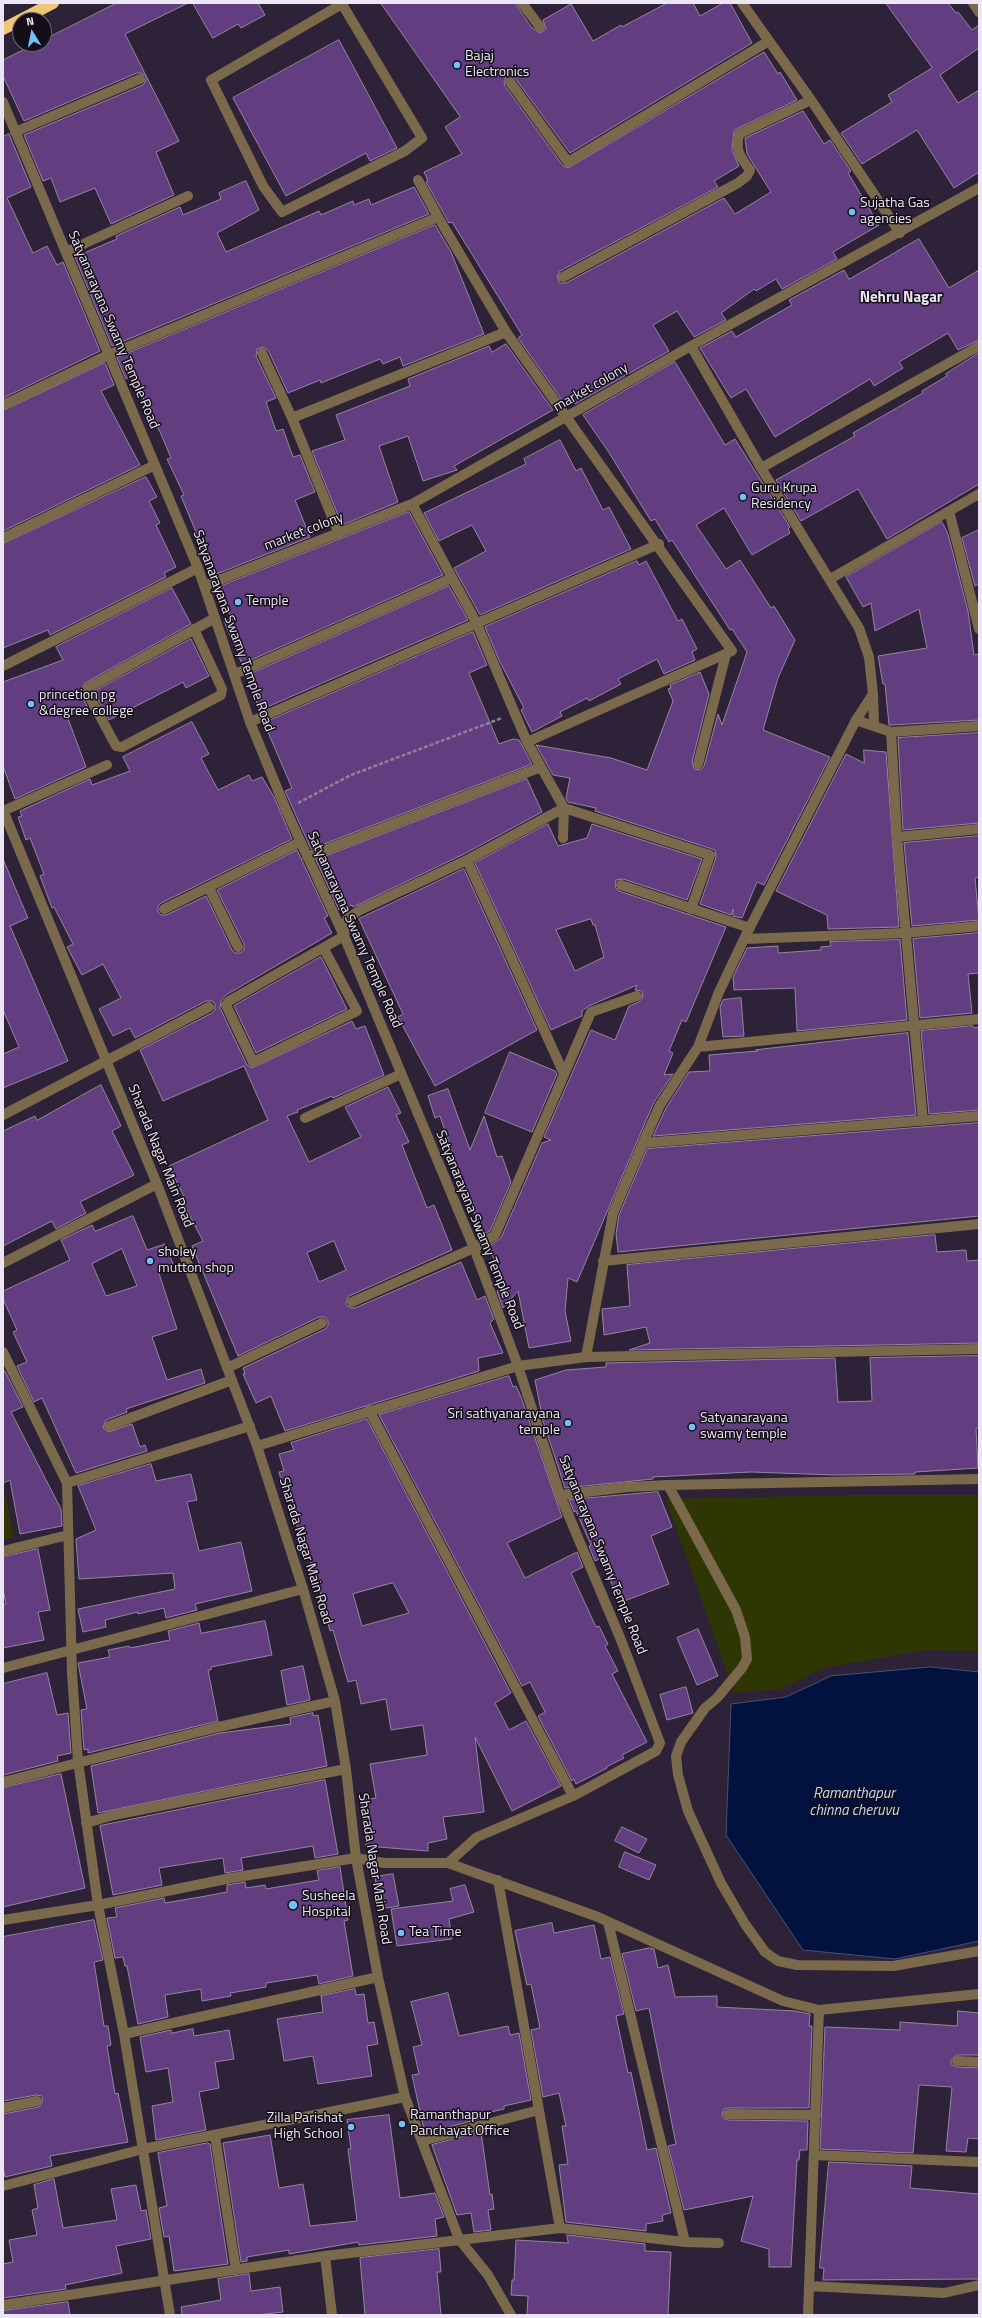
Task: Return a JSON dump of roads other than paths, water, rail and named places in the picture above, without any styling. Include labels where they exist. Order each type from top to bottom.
[{"type":"highway","points":[[3,30],[53,3]]},
{"type":"street","points":[[342,3],[422,138],[405,151],[282,212],[262,186],[211,80],[342,3]]},
{"type":"street","points":[[522,3],[540,27]]},
{"type":"street","points":[[742,3],[812,100],[900,233]]},
{"type":"street","points":[[973,3],[979,12]]},
{"type":"street","points":[[510,82],[568,162],[769,41]]},
{"type":"street","points":[[15,132],[140,79]]},
{"type":"street","points":[[562,277],[738,183],[747,176],[750,170],[738,154],[737,143],[739,134],[812,100]]},
{"type":"street","name":"Satyanarayana Swamy Temple Road","points":[[3,102],[198,568],[250,722],[286,810],[344,936],[474,1248],[518,1366],[560,1495],[621,1640],[660,1743],[656,1751],[616,1774],[573,1796],[477,1837],[448,1863]]},
{"type":"street","points":[[418,180],[438,217],[506,332],[566,419],[659,544],[732,651],[527,742]]},
{"type":"street","name":"market colony","points":[[204,586],[412,504],[566,419],[691,346],[900,233],[979,188]]},
{"type":"street","points":[[66,252],[188,196]]},
{"type":"street","points":[[3,405],[108,355],[438,217]]},
{"type":"street","points":[[292,418],[506,332]]},
{"type":"street","points":[[691,346],[761,468],[859,628],[869,657],[873,694],[874,726]]},
{"type":"street","points":[[761,468],[979,346]]},
{"type":"street","points":[[262,352],[292,418],[339,534]]},
{"type":"street","points":[[3,538],[155,466]]},
{"type":"street","points":[[830,580],[979,494]]},
{"type":"street","points":[[412,504],[476,622],[527,742],[564,808],[563,838]]},
{"type":"street","points":[[949,511],[979,629]]},
{"type":"street","points":[[250,722],[476,622],[659,544]]},
{"type":"street","points":[[3,666],[198,568]]},
{"type":"street","points":[[235,674],[452,578]]},
{"type":"street","points":[[194,629],[222,689],[221,695],[122,747],[116,746],[88,694],[88,688],[194,629],[215,618]]},
{"type":"street","points":[[698,764],[726,654]]},
{"type":"street","points":[[586,1357],[613,1213],[642,1142],[660,1105],[698,1047],[719,992],[744,939],[856,720],[873,694]]},
{"type":"street","points":[[856,720],[891,732],[979,726]]},
{"type":"street","points":[[891,732],[897,838],[923,1121]]},
{"type":"street","points":[[3,810],[108,765]]},
{"type":"street","points":[[307,857],[541,767]]},
{"type":"street","points":[[324,949],[357,1011],[253,1062],[226,1005],[232,998],[324,949],[344,936],[346,922],[349,917],[467,860],[564,808],[710,855],[691,909]]},
{"type":"street","name":"Sharada Nagar Main Road","points":[[3,810],[157,1184],[257,1446],[303,1589],[335,1701],[346,1769],[356,1858],[378,1977],[405,2097],[459,2239],[488,2275],[511,2315]]},
{"type":"street","points":[[897,838],[979,829]]},
{"type":"street","points":[[164,909],[300,842]]},
{"type":"street","points":[[467,860],[564,1074]]},
{"type":"street","points":[[621,885],[750,928]]},
{"type":"street","points":[[209,888],[238,947]]},
{"type":"street","points":[[744,939],[905,933],[979,926]]},
{"type":"street","points":[[352,1302],[474,1248],[495,1235],[591,1012],[637,996]]},
{"type":"street","points":[[3,1115],[107,1062],[209,1007]]},
{"type":"street","points":[[698,1047],[979,1019]]},
{"type":"street","points":[[305,1118],[401,1074]]},
{"type":"street","points":[[642,1142],[979,1116]]},
{"type":"street","points":[[3,1263],[157,1184]]},
{"type":"street","points":[[603,1262],[979,1224]]},
{"type":"street","points":[[227,1368],[322,1323]]},
{"type":"street","points":[[257,1446],[369,1410],[518,1366],[586,1357],[979,1349]]},
{"type":"street","points":[[3,1352],[67,1483],[71,1651],[78,1761],[98,1905],[124,2034],[170,2315]]},
{"type":"street","points":[[109,1426],[232,1380]]},
{"type":"street","points":[[369,1410],[573,1796]]},
{"type":"street","points":[[67,1483],[250,1426]]},
{"type":"street","points":[[560,1495],[628,1487],[668,1485],[979,1479]]},
{"type":"street","points":[[668,1485],[736,1610],[747,1650],[747,1658],[742,1668],[717,1698],[705,1708],[681,1742],[676,1756],[679,1782],[688,1811],[721,1883],[745,1924],[765,1952],[778,1961],[797,1965],[893,1966],[979,1951]]},
{"type":"street","points":[[3,1551],[68,1535]]},
{"type":"street","points":[[3,1668],[303,1589]]},
{"type":"street","points":[[3,1782],[78,1761],[335,1701]]},
{"type":"street","points":[[86,1823],[114,1815],[346,1769]]},
{"type":"street","points":[[3,1920],[98,1905],[231,1878],[356,1858],[384,1863],[448,1863],[498,1880],[608,1922],[783,2001],[818,2010],[979,1994]]},
{"type":"street","points":[[498,1880],[560,2228]]},
{"type":"street","points":[[608,1922],[686,2242]]},
{"type":"street","points":[[124,2034],[378,1977]]},
{"type":"street","points":[[808,2315],[816,2115],[818,2010]]},
{"type":"street","points":[[957,2061],[979,2062]]},
{"type":"street","points":[[3,2186],[143,2149],[215,2136],[405,2097]]},
{"type":"street","points":[[3,2108],[37,2101]]},
{"type":"street","points":[[422,2141],[539,2110]]},
{"type":"street","points":[[728,2114],[816,2115]]},
{"type":"street","points":[[215,2136],[236,2270]]},
{"type":"street","points":[[814,2155],[979,2162]]},
{"type":"street","points":[[3,2305],[326,2256],[560,2228],[686,2242],[719,2243]]},
{"type":"street","points":[[326,2256],[332,2315]]},
{"type":"street","points":[[809,2286],[944,2292],[979,2285]]},
{"type":"water","name":"Ramanthapur chinna cheruvu","points":[[931,1667],[979,1672],[979,1941],[895,1959],[803,1950],[726,1835],[731,1704],[786,1697],[831,1676]]},
{"type":"place","name":"Bajaj Electronics","points":[[457,65]]},
{"type":"place","name":"Sujatha Gas agencies","points":[[852,212]]},
{"type":"place","name":"Guru Krupa Residency","points":[[743,497]]},
{"type":"place","name":"Temple","points":[[238,602]]},
{"type":"place","name":"princetion pg &degree college","points":[[31,704]]},
{"type":"place","name":"sholey mutton shop","points":[[150,1261]]},
{"type":"place","name":"Sri sathyanarayana temple","points":[[568,1423]]},
{"type":"place","name":"Satyanarayana swamy temple","points":[[692,1427]]},
{"type":"place","name":"Susheela Hospital","points":[[293,1905]]},
{"type":"place","name":"Tea Time","points":[[401,1933]]},
{"type":"place","name":"Ramanthapur Panchayat Office","points":[[402,2124]]},
{"type":"place","name":"Zilla Parishat High School","points":[[351,2127]]},
{"type":"district","name":"Nehru Nagar","points":[[901,298]]}]
